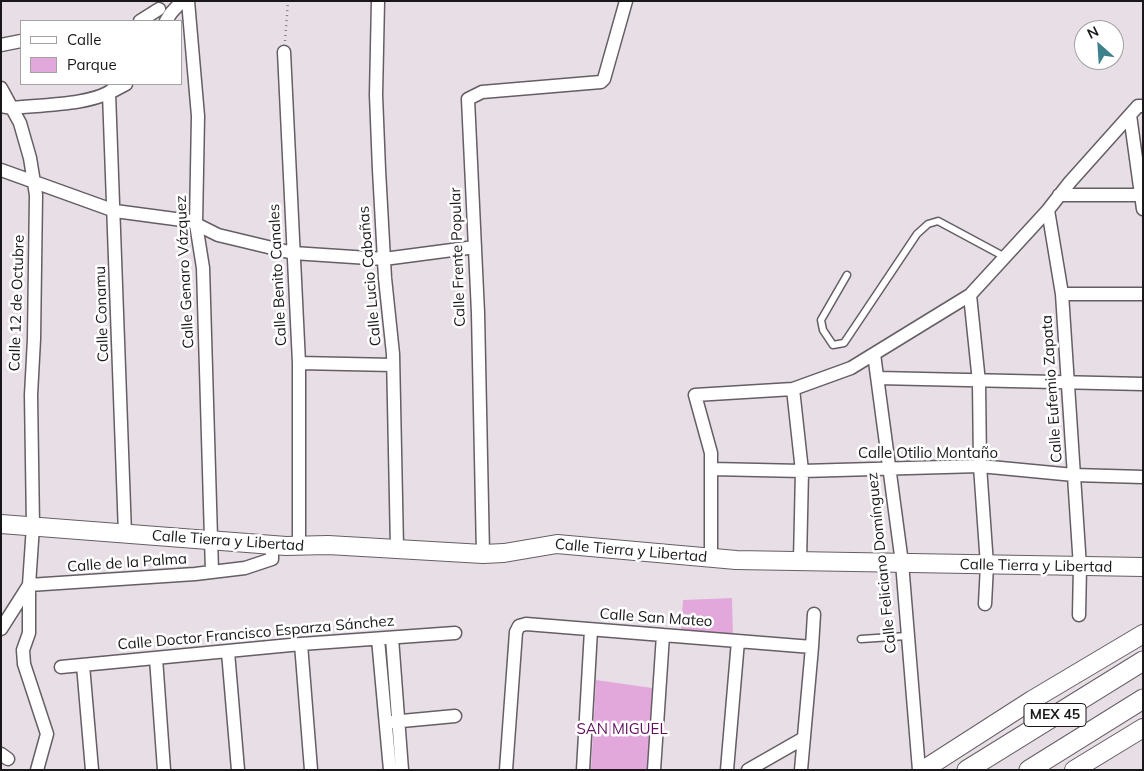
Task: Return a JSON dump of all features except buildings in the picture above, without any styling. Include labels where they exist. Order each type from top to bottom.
[{"type":"main road","name":"MEX 45","points":[[967,770],[1143,661]]},
{"type":"main road","name":"MEX 45","points":[[1029,770],[1143,699]]},
{"type":"street","points":[[167,20],[182,1]]},
{"type":"street","name":"Calle Genaro Vázquez","points":[[188,1],[198,116],[196,224],[203,268],[213,540],[212,572]]},
{"type":"street","name":"Calle Lucio Cabañas","points":[[378,1],[376,95],[384,259],[394,365],[397,548]]},
{"type":"street","name":"Calle Frente Popular","points":[[482,554],[475,248],[468,99],[482,92],[596,84],[604,79],[626,1]]},
{"type":"street","points":[[141,20],[160,5]]},
{"type":"street","points":[[153,20],[160,5]]},
{"type":"street","points":[[1,45],[20,41]]},
{"type":"street","name":"Calle Benito Canales","points":[[284,52],[299,363],[299,547]]},
{"type":"street","name":"Calle 12 de Octubre","points":[[1,88],[7,107],[20,123],[33,180],[36,228],[34,339],[30,395],[33,526],[29,585],[30,633],[23,650],[24,664],[47,734],[37,770]]},
{"type":"street","points":[[7,107],[85,100],[113,88]]},
{"type":"street","name":"Calle Conamu","points":[[113,88],[125,534]]},
{"type":"street","points":[[711,558],[712,469],[708,437],[695,395],[793,388],[851,368],[970,295],[1048,210],[1138,106],[1143,106]]},
{"type":"street","points":[[1130,115],[1143,210]]},
{"type":"street","points":[[1,170],[115,211],[196,224],[218,235],[293,253],[384,259],[475,248]]},
{"type":"street","points":[[1059,195],[1142,195]]},
{"type":"street","name":"Calle Eufemio Zapata","points":[[1048,210],[1062,294],[1080,566],[1078,615]]},
{"type":"street","points":[[1062,294],[1143,294]]},
{"type":"street","points":[[970,295],[979,382],[980,466],[987,565],[986,604]]},
{"type":"street","name":"Calle Feliciano Domínguez","points":[[874,354],[902,563],[919,770]]},
{"type":"street","points":[[299,363],[394,365]]},
{"type":"street","points":[[878,378],[979,382],[1143,384]]},
{"type":"street","points":[[793,388],[802,471],[800,562]]},
{"type":"street","name":"Calle Otilio Montaño","points":[[712,469],[802,471],[980,466],[1074,476],[1143,477]]},
{"type":"street","name":"Calle Tierra y Libertad","points":[[1,524],[299,547],[328,545],[482,554],[504,553],[558,544],[711,558],[800,562],[1143,567]]},
{"type":"street","name":"Calle de la Palma","points":[[29,585],[245,568],[272,559],[272,545]]},
{"type":"street","points":[[1,629],[29,585]]},
{"type":"street","points":[[801,770],[814,614]]},
{"type":"street","name":"Calle San Mateo","points":[[506,770],[516,632],[519,626],[526,624],[812,647]]},
{"type":"street","points":[[583,770],[591,630]]},
{"type":"street","name":"Calle Doctor Francisco Esparza Sánchez","points":[[61,667],[301,644],[455,634]]},
{"type":"street","points":[[923,770],[1032,700],[1143,634]]},
{"type":"street","points":[[654,770],[663,635]]},
{"type":"street","points":[[390,770],[392,638]]},
{"type":"street","points":[[378,639],[402,770]]},
{"type":"street","points":[[727,770],[738,641]]},
{"type":"street","points":[[301,644],[311,770]]},
{"type":"street","points":[[228,652],[238,770]]},
{"type":"street","points":[[156,658],[164,770]]},
{"type":"street","points":[[83,665],[92,770]]},
{"type":"street","points":[[392,722],[455,716]]},
{"type":"street","points":[[1074,770],[1143,728]]},
{"type":"street","points":[[748,770],[804,738]]},
{"type":"lane","points":[[847,275],[821,320],[823,330],[833,345],[844,342],[917,234],[928,224],[938,221],[1005,257]]},
{"type":"lane","points":[[861,639],[907,636]]},
{"type":"path","points":[[284,52],[288,1]]},
{"type":"green space","points":[[732,598],[733,637],[681,631],[683,600]]},
{"type":"green space","name":"SAN MIGUEL","points":[[596,680],[652,688],[648,770],[591,770]]}]
